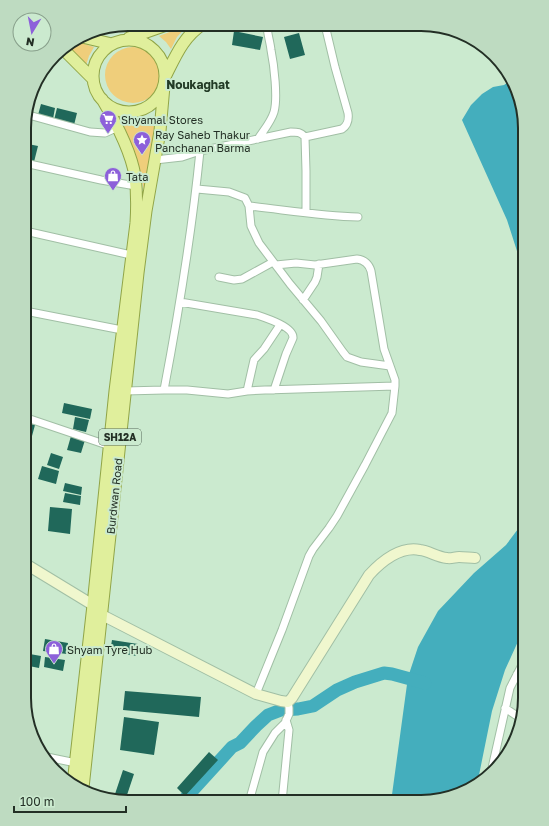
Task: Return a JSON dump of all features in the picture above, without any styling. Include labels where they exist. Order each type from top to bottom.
[{"type":"main road","points":[[124,40],[150,31]]},
{"type":"main road","points":[[166,75],[175,56],[188,36],[194,31]]},
{"type":"main road","points":[[90,39],[112,44]]},
{"type":"main road","name":"SH12A","points":[[124,40],[137,40],[148,45],[157,52],[163,63],[166,75],[164,86],[158,98],[149,106],[137,111],[124,112],[112,107],[102,99],[96,90],[93,79],[94,65],[101,53],[112,44],[124,40]]},
{"type":"main road","name":"SH12A","points":[[67,53],[93,79]]},
{"type":"main road","name":"Burdwan Road","points":[[83,784],[91,666],[93,605],[122,330],[131,255],[156,160],[164,86]]},
{"type":"main road","name":"Burdwan Road","points":[[74,778],[91,666],[102,615],[136,288],[139,228],[136,186],[130,159],[118,127],[102,99]]},
{"type":"street","points":[[258,139],[271,118],[275,106],[276,94],[271,50],[267,31]]},
{"type":"street","points":[[305,137],[342,129],[345,127],[349,118],[335,67],[327,31]]},
{"type":"street","points":[[32,116],[90,132],[105,133],[118,127]]},
{"type":"street","points":[[156,160],[182,157],[200,151],[291,132],[302,133],[305,137],[306,212]]},
{"type":"street","points":[[164,390],[180,302],[200,151]]},
{"type":"street","points":[[31,164],[136,186]]},
{"type":"street","points":[[196,188],[234,193],[245,198],[249,206],[253,233],[259,243],[274,264],[321,321],[347,357],[361,362],[390,366]]},
{"type":"street","points":[[249,206],[306,212],[323,216],[358,217]]},
{"type":"street","points":[[31,232],[131,255]]},
{"type":"street","points":[[219,277],[234,280],[242,279],[274,264],[296,263],[311,265],[357,259],[362,260],[369,265],[371,271],[384,349],[395,380],[392,413],[337,516],[313,548],[309,556],[282,630],[256,694]]},
{"type":"street","points":[[303,300],[315,282],[318,275],[319,264]]},
{"type":"street","points":[[180,302],[257,315],[269,319],[290,330],[294,336],[274,390]]},
{"type":"street","points":[[31,312],[122,330]]},
{"type":"street","points":[[247,391],[254,360],[264,349],[280,325]]},
{"type":"street","points":[[125,391],[187,390],[223,394],[247,391],[395,386]]},
{"type":"street","points":[[31,419],[110,446]]},
{"type":"street","points":[[251,795],[263,752],[275,733],[285,723],[292,698],[369,575],[376,567],[395,553],[409,550],[421,550],[449,559],[459,557],[475,558]]},
{"type":"street","points":[[31,567],[93,605]]},
{"type":"street","points":[[102,615],[256,694],[281,702],[288,711],[289,730],[283,795]]},
{"type":"street","points":[[497,758],[505,708],[510,688],[517,674]]},
{"type":"street","points":[[505,708],[516,715]]},
{"type":"street","points":[[52,758],[76,763]]},
{"type":"shaded area","points":[[172,31],[182,31],[177,37],[171,49],[159,36]]},
{"type":"shaded area","points":[[82,43],[94,47],[86,65],[72,49]]},
{"type":"shaded area","points":[[133,47],[144,49],[153,55],[159,64],[161,75],[159,86],[153,95],[144,101],[133,103],[122,101],[113,95],[107,86],[105,75],[107,64],[113,55],[122,49]]},
{"type":"shaded area","points":[[156,116],[144,191],[135,155],[121,121],[139,122]]},
{"type":"water","points":[[507,83],[511,91],[515,103],[518,122],[518,254],[507,220],[462,120],[471,105],[482,94],[493,87]]},
{"type":"water","points":[[518,529],[518,641],[505,670],[492,711],[479,776],[458,788],[446,792],[427,795],[392,795],[408,677],[418,647],[438,611],[474,573],[506,545]]},
{"type":"building","points":[[234,31],[263,37],[260,50],[232,45]]},
{"type":"building","points":[[299,33],[305,55],[290,59],[284,37]]},
{"type":"building","points":[[41,104],[55,108],[53,119],[38,115]]},
{"type":"building","points":[[57,108],[77,113],[74,125],[54,120]]},
{"type":"building","points":[[31,145],[38,146],[34,162],[31,161]]},
{"type":"building","points":[[64,403],[92,409],[90,419],[62,413]]},
{"type":"building","points":[[75,417],[89,420],[86,432],[73,429]]},
{"type":"building","points":[[31,424],[35,425],[31,440]]},
{"type":"building","points":[[71,436],[85,440],[81,453],[67,450]]},
{"type":"building","points":[[51,453],[63,457],[59,469],[47,465]]},
{"type":"building","points":[[42,466],[59,471],[56,484],[38,479]]},
{"type":"building","points":[[65,483],[82,487],[81,495],[63,491]]},
{"type":"building","points":[[65,493],[81,496],[80,505],[63,502]]},
{"type":"building","points":[[50,507],[72,509],[70,534],[48,531]]},
{"type":"building","points":[[45,639],[68,643],[67,654],[43,651]]},
{"type":"building","points":[[112,640],[138,644],[136,656],[110,652]]},
{"type":"building","points":[[31,654],[41,656],[39,668],[31,666]]},
{"type":"building","name":"Shyam Tyre Hub","points":[[45,657],[65,660],[63,671],[44,667]]},
{"type":"building","points":[[125,691],[201,697],[199,717],[123,710]]},
{"type":"building","points":[[124,717],[159,722],[154,755],[120,750]]},
{"type":"building","points":[[209,752],[218,760],[186,795],[177,788]]},
{"type":"building","points":[[123,770],[134,774],[127,795],[115,794]]},
{"type":"waterway","points":[[188,795],[232,747],[240,743],[268,715],[281,710],[313,706],[337,690],[355,682],[384,673],[425,683]]},
{"type":"place","name":"Shyamal Stores","points":[[108,134]]},
{"type":"place","name":"Ray Saheb Thakur Panchanan Barma","points":[[142,155]]},
{"type":"place","name":"Tata","points":[[113,191]]},
{"type":"place","name":"Shyam Tyre Hub","points":[[54,664]]},
{"type":"district","name":"Noukaghat","points":[[198,84]]}]
